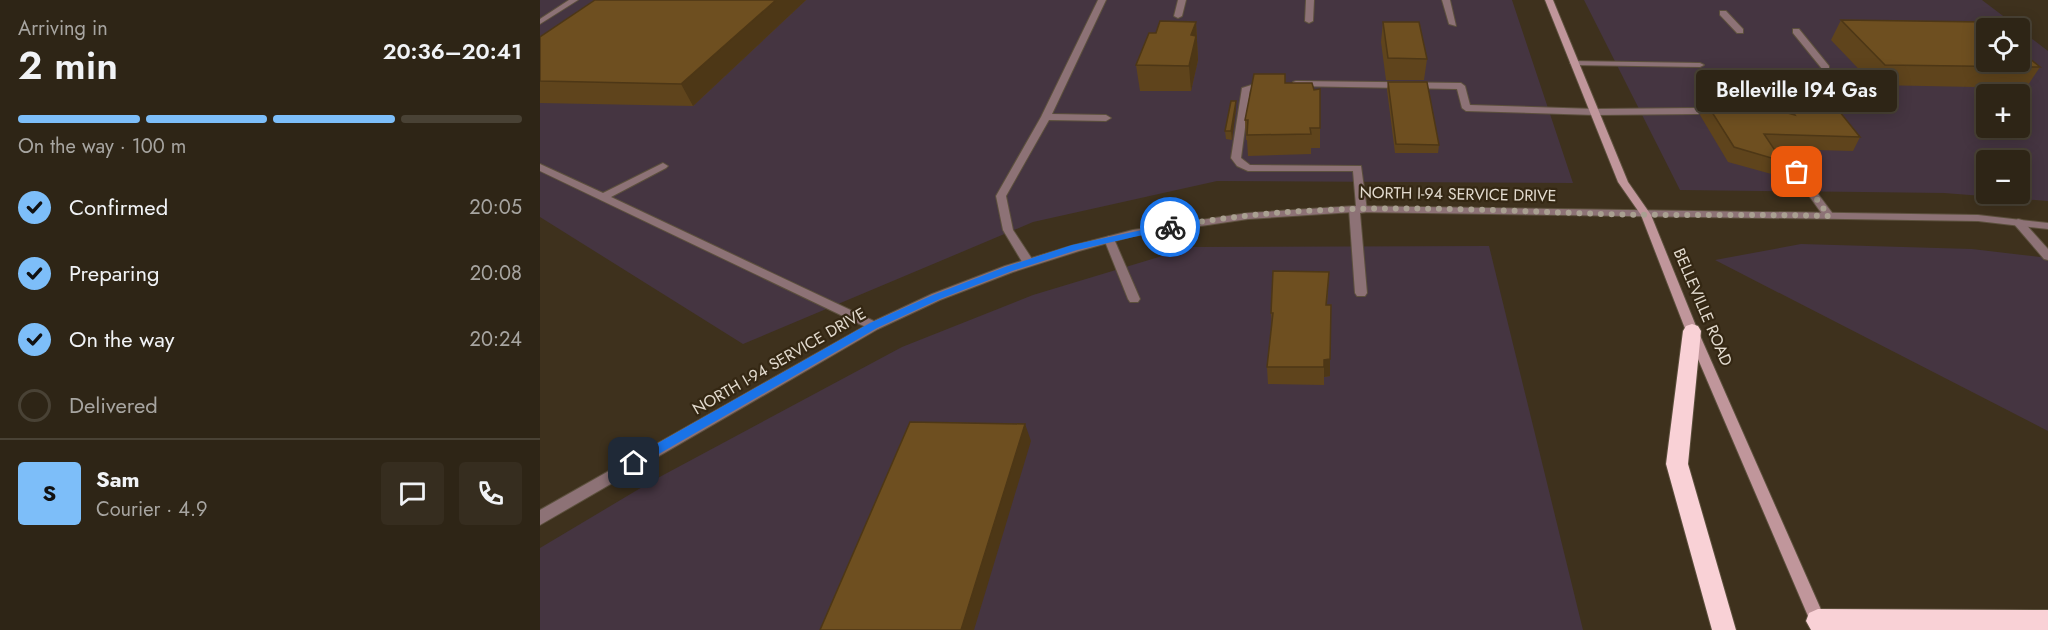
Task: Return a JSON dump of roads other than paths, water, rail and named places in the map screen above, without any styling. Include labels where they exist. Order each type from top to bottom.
[{"type":"highway","points":[[1692,331],[1677,464],[1724,630]]},
{"type":"highway","points":[[1820,626],[2048,622]]},
{"type":"main road","name":"BELLEVILLE ROAD","points":[[1549,0],[1623,182],[1646,215],[1692,331],[1820,626]]},
{"type":"street","points":[[540,22],[574,0]]},
{"type":"street","points":[[1028,262],[1008,230],[1001,196],[1046,117],[1102,0]]},
{"type":"street","points":[[1178,16],[1182,0]]},
{"type":"street","points":[[1309,21],[1310,0]]},
{"type":"street","points":[[1446,0],[1453,24]]},
{"type":"street","points":[[1723,13],[1740,31]]},
{"type":"street","points":[[1796,31],[1826,68]]},
{"type":"street","points":[[1574,63],[1700,65]]},
{"type":"street","points":[[1272,83],[1261,83],[1246,88],[1236,158],[1239,164],[1248,168],[1358,168],[1361,293]]},
{"type":"street","points":[[1284,84],[1461,86],[1466,108],[1595,112],[1698,111]]},
{"type":"street","points":[[1046,117],[1106,118]]},
{"type":"street","points":[[603,197],[663,166]]},
{"type":"street","points":[[540,167],[874,326]]},
{"type":"street","points":[[1797,172],[1829,216]]},
{"type":"street","name":"NORTH I-94 SERVICE DRIVE","points":[[540,518],[874,326],[936,297],[1028,262],[1109,239],[1191,223],[1248,216],[1358,209],[1646,215],[1978,218],[2048,226]]},
{"type":"street","points":[[2018,222],[2048,256]]},
{"type":"street","points":[[1109,239],[1134,299]]},
{"type":"place","name":"Belleville I94 Gas","points":[[1797,172]]}]
